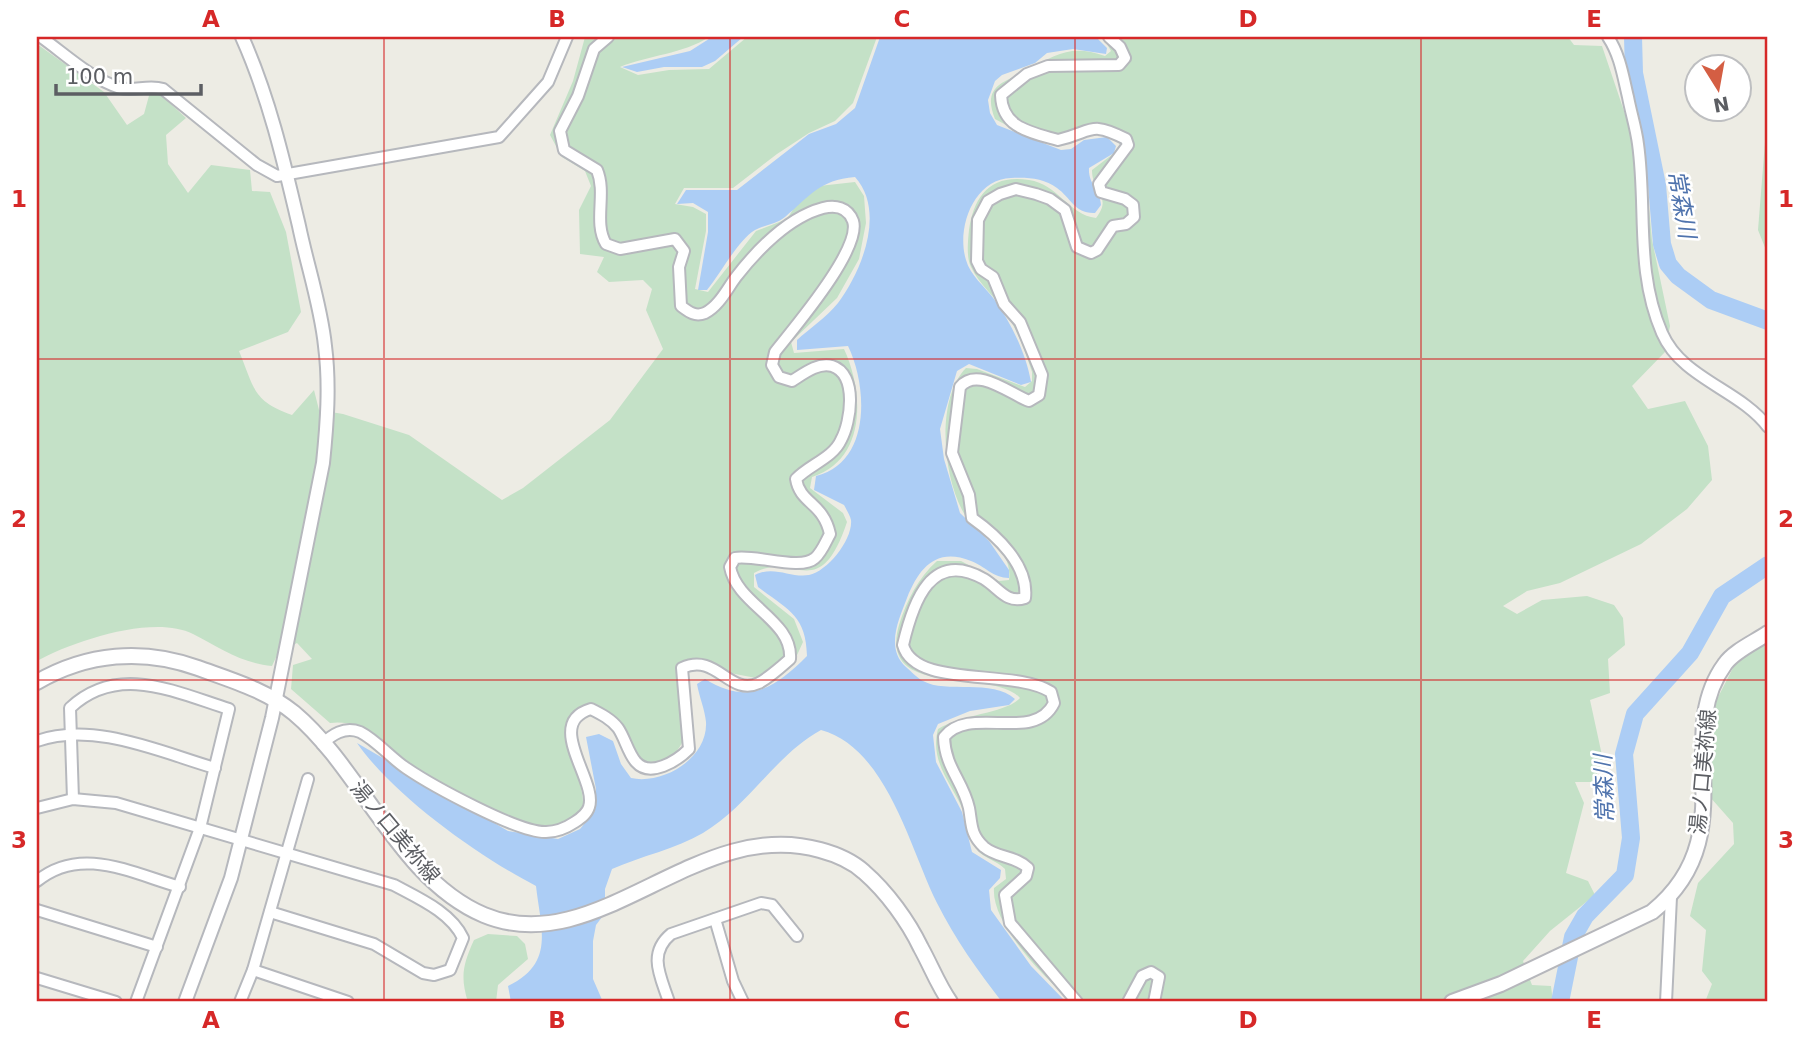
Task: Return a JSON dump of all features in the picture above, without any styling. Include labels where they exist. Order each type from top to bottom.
[{"type":"main road","name":"湯ノ口美祢線","points":[[1452,1002],[1501,984],[1577,948],[1652,912],[1671,897],[1688,874],[1701,832],[1705,716],[1710,692],[1727,661],[1768,633]]},
{"type":"main road","name":"湯ノ口美祢線","points":[[37,682],[83,662],[141,655],[180,662],[277,701],[305,723],[421,869],[452,896],[484,915],[506,920],[532,923],[564,920],[611,905],[718,853],[748,846],[781,843],[836,855],[862,870],[881,890],[920,945],[950,1002]]},
{"type":"street","points":[[41,37],[87,71],[119,88],[149,86],[163,89],[257,165],[277,176],[499,137],[548,82],[567,37]]},
{"type":"street","points":[[184,1002],[231,878],[277,701],[323,463],[328,385],[325,344],[287,174],[270,109],[242,37]]},
{"type":"street","points":[[322,744],[334,733],[346,730],[360,732],[407,769],[505,820],[544,832],[564,829],[585,815],[590,805],[589,789],[578,765],[574,745],[573,722],[579,713],[591,709],[607,717],[617,727],[636,762],[646,768],[657,768],[680,759],[689,749],[682,668],[694,663],[708,665],[735,684],[758,684],[790,659],[791,648],[786,636],[740,590],[730,567],[735,558],[746,556],[807,563],[817,556],[830,534],[822,512],[798,490],[796,479],[808,467],[834,452],[842,439],[850,400],[848,385],[841,371],[830,365],[817,367],[792,381],[779,377],[772,365],[775,352],[822,292],[839,265],[853,237],[853,222],[846,210],[833,205],[813,211],[764,247],[715,307],[702,314],[693,315],[681,306],[679,267],[684,251],[680,243],[675,239],[620,249],[606,244],[600,225],[602,192],[597,170],[564,150],[559,140],[560,131],[578,96],[594,49],[608,37]]},
{"type":"street","points":[[1077,1002],[1010,923],[1005,895],[1026,876],[1028,868],[1021,862],[987,849],[976,838],[969,824],[969,808],[944,755],[944,737],[949,731],[962,726],[1037,721],[1048,716],[1054,703],[1051,692],[1025,680],[928,671],[905,655],[902,645],[932,577],[944,570],[959,569],[985,579],[1009,599],[1016,601],[1025,598],[1026,589],[1021,573],[1001,540],[972,517],[969,495],[952,453],[960,387],[964,382],[977,379],[988,382],[1029,401],[1039,395],[1041,387],[1042,375],[1020,323],[1004,304],[993,277],[981,269],[977,261],[978,220],[988,201],[1000,194],[1016,189],[1036,194],[1050,199],[1065,210],[1077,247],[1091,253],[1097,250],[1113,226],[1126,224],[1134,216],[1133,205],[1101,192],[1099,184],[1128,145],[1126,139],[1096,127],[1058,140],[1018,127],[1007,119],[1002,108],[1001,95],[1011,84],[1048,66],[1108,68],[1123,62],[1125,58],[1120,47],[1109,37]]},
{"type":"street","points":[[1608,37],[1621,65],[1638,145],[1641,237],[1647,282],[1662,334],[1673,351],[1695,373],[1743,402],[1768,427]]},
{"type":"street","points":[[73,799],[70,708],[76,702],[119,683],[143,682],[229,709],[200,828],[136,1002]]},
{"type":"street","points":[[37,741],[70,736],[116,739],[215,768]]},
{"type":"street","points":[[240,1002],[253,970],[308,779]]},
{"type":"street","points":[[37,808],[73,799],[116,803],[394,885],[434,908],[458,927],[463,938],[450,970],[434,975],[423,973],[374,944],[270,912]]},
{"type":"street","points":[[39,874],[58,867],[90,862],[180,887]]},
{"type":"street","points":[[1666,1002],[1671,897]]},
{"type":"street","points":[[669,1002],[656,953],[661,943],[671,934],[761,903],[772,905],[797,936]]},
{"type":"street","points":[[37,910],[157,947]]},
{"type":"street","points":[[715,919],[733,981],[743,1002]]},
{"type":"street","points":[[253,970],[348,1002]]},
{"type":"street","points":[[1128,1002],[1142,976],[1151,972],[1159,977],[1154,1002]]},
{"type":"street","points":[[37,978],[116,1002]]},
{"type":"green space","points":[[585,37],[709,37],[677,51],[620,67],[638,75],[669,70],[709,69],[747,37],[877,37],[853,103],[835,121],[809,133],[777,154],[733,188],[684,188],[675,204],[693,207],[706,214],[706,231],[695,289],[708,292],[756,231],[787,219],[799,200],[819,186],[855,182],[864,196],[866,223],[859,259],[837,298],[791,342],[794,353],[844,349],[851,366],[857,404],[852,440],[843,456],[830,468],[812,477],[810,488],[843,513],[847,522],[837,547],[826,562],[816,569],[781,567],[754,573],[754,587],[794,619],[803,642],[793,664],[773,666],[756,678],[730,673],[708,661],[685,665],[686,731],[673,754],[660,760],[640,762],[630,747],[590,707],[573,713],[570,729],[571,754],[581,787],[583,814],[548,828],[519,821],[454,792],[406,766],[363,730],[353,725],[330,723],[291,689],[293,665],[312,659],[297,643],[278,653],[272,666],[240,658],[193,634],[177,629],[136,628],[92,638],[37,661],[37,44],[104,92],[127,125],[144,114],[150,92],[161,95],[186,118],[166,135],[168,164],[188,193],[211,165],[250,170],[252,191],[270,192],[286,232],[301,312],[288,332],[239,351],[252,383],[262,398],[292,415],[314,390],[319,410],[343,414],[409,435],[502,500],[523,488],[610,420],[663,349],[646,310],[652,289],[643,280],[609,282],[597,272],[604,257],[580,254],[579,210],[591,186],[585,171],[562,157],[550,135],[573,81]]},
{"type":"green space","points":[[1103,37],[1568,37],[1574,45],[1602,46],[1646,176],[1652,240],[1670,326],[1665,352],[1632,386],[1648,409],[1685,401],[1708,446],[1712,480],[1687,509],[1641,544],[1560,583],[1527,591],[1503,606],[1517,614],[1542,600],[1587,596],[1614,605],[1623,618],[1625,645],[1608,659],[1610,693],[1590,700],[1603,760],[1593,782],[1575,782],[1584,803],[1566,873],[1588,881],[1595,895],[1550,931],[1523,961],[1532,985],[1551,986],[1553,1002],[1073,1002],[1035,966],[1001,918],[995,902],[994,888],[1006,879],[1005,869],[975,847],[965,815],[940,764],[936,742],[938,729],[1005,707],[1020,698],[1006,689],[921,673],[905,664],[897,649],[899,625],[914,590],[937,561],[961,561],[999,581],[1009,580],[1007,560],[996,546],[975,528],[960,506],[948,466],[946,422],[949,401],[956,382],[966,368],[977,369],[1025,387],[1032,381],[1030,365],[1013,324],[969,263],[971,218],[986,190],[1004,180],[1015,179],[1029,180],[1048,187],[1078,211],[1096,218],[1103,204],[1092,170],[1113,154],[1120,144],[1103,134],[1052,142],[1038,140],[995,119],[991,98],[993,91],[1004,82],[1056,55],[1083,51],[1105,56],[1111,51]]},
{"type":"green space","points":[[1768,105],[1768,255],[1758,230]]},
{"type":"green space","points":[[1768,641],[1768,1002],[1705,1002],[1712,984],[1702,971],[1706,930],[1690,916],[1698,883],[1734,844],[1733,823],[1710,797],[1709,746],[1714,705],[1736,662]]},
{"type":"green space","points":[[488,934],[517,936],[525,944],[528,959],[498,985],[496,1002],[468,1002],[463,978],[467,956],[474,940]]},
{"type":"water","points":[[712,37],[743,37],[715,61],[702,67],[664,67],[637,72],[622,67],[690,51]]},
{"type":"water","points":[[880,37],[1096,37],[1107,48],[1106,54],[1073,49],[1047,53],[1035,63],[1002,75],[995,81],[988,100],[990,113],[997,125],[1061,150],[1071,149],[1084,140],[1107,137],[1116,146],[1114,153],[1089,168],[1090,178],[1101,205],[1095,213],[1078,208],[1052,185],[1041,180],[1023,178],[998,180],[978,196],[971,207],[964,234],[966,260],[1012,328],[1026,360],[1031,382],[1021,385],[969,364],[957,371],[940,429],[944,459],[960,513],[989,541],[1009,570],[1009,578],[998,576],[959,557],[948,557],[930,563],[912,587],[898,624],[895,642],[900,659],[923,681],[933,685],[994,689],[1015,699],[1009,705],[970,711],[938,724],[933,735],[936,762],[962,812],[972,852],[1001,870],[1000,878],[989,890],[991,910],[1031,966],[1066,1002],[1002,1002],[967,954],[944,916],[894,803],[880,778],[863,757],[844,740],[821,730],[790,753],[734,809],[703,833],[681,844],[612,869],[605,889],[605,913],[596,925],[593,941],[593,979],[603,1002],[511,1002],[508,986],[533,967],[542,944],[536,886],[464,842],[415,804],[392,783],[357,743],[508,831],[558,839],[580,829],[595,811],[596,789],[586,737],[599,734],[613,741],[621,764],[631,778],[643,779],[669,773],[691,758],[705,735],[706,722],[697,684],[705,679],[735,691],[761,690],[784,677],[807,656],[806,642],[799,622],[786,608],[758,587],[755,575],[769,571],[802,575],[816,572],[838,553],[851,528],[844,505],[814,490],[816,476],[834,468],[847,456],[856,440],[861,402],[855,363],[848,346],[797,350],[797,340],[834,308],[847,290],[867,241],[869,207],[864,191],[855,177],[824,185],[782,219],[749,235],[707,290],[698,290],[708,232],[708,212],[693,203],[677,204],[686,190],[737,190],[809,134],[836,124],[855,108]]},
{"type":"waterway","name":"常森川","points":[[1633,37],[1634,73],[1657,185],[1662,244],[1668,264],[1678,276],[1711,300],[1768,321]]},
{"type":"waterway","name":"常森川","points":[[1560,1002],[1573,937],[1585,916],[1625,875],[1631,838],[1624,754],[1635,714],[1690,653],[1722,596],[1768,565]]}]
